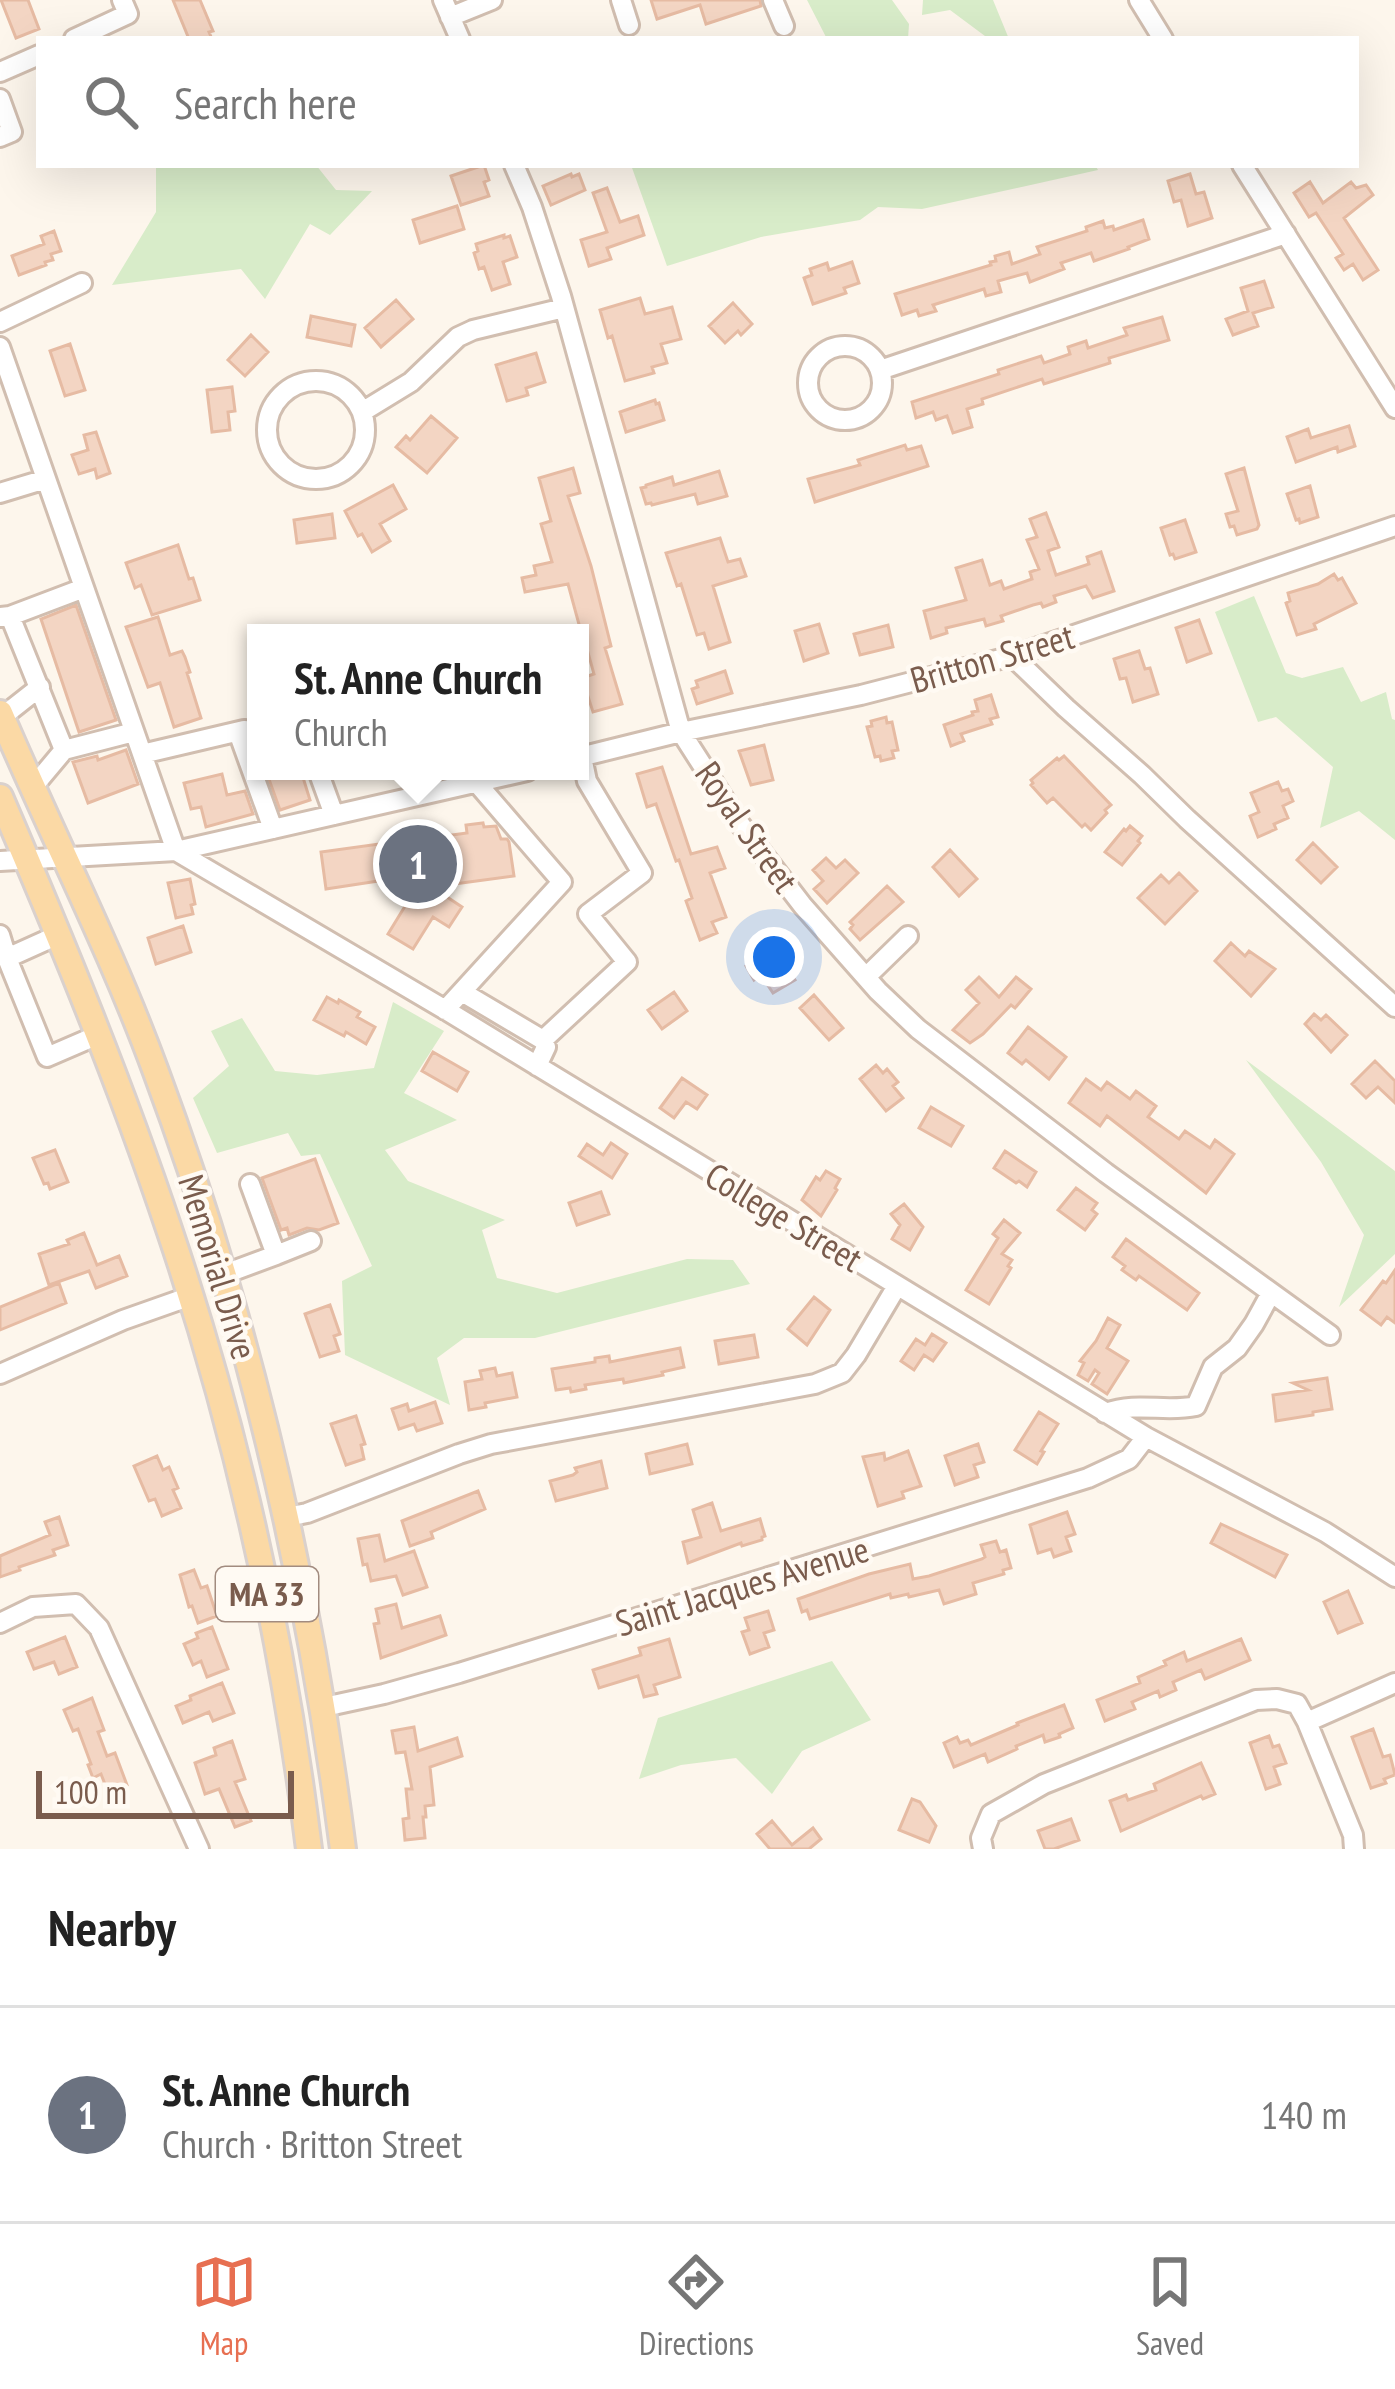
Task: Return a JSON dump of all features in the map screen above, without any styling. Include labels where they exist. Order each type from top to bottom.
[{"type":"main road","name":"Memorial Drive","points":[[1,715],[142,1036],[222,1275],[309,1622],[344,1849]]},
{"type":"main road","name":"Memorial Drive","points":[[0,796],[98,1034],[191,1296],[267,1594],[309,1849]]},
{"type":"street","points":[[80,36],[128,14],[122,0]]},
{"type":"street","points":[[459,36],[447,8],[492,0]]},
{"type":"street","points":[[621,0],[629,25]]},
{"type":"street","points":[[773,0],[784,26]]},
{"type":"street","points":[[1138,0],[1161,36]]},
{"type":"street","points":[[0,72],[36,56]]},
{"type":"street","points":[[0,99],[12,132],[0,137]]},
{"type":"street","name":"Royal Street","points":[[515,168],[564,308],[681,732],[740,824],[866,977],[918,1029],[1330,1336]]},
{"type":"street","points":[[1244,168],[1395,408]]},
{"type":"street","points":[[880,370],[1286,234]]},
{"type":"street","points":[[0,322],[82,283]]},
{"type":"street","points":[[362,412],[410,382],[458,337],[564,308]]},
{"type":"street","points":[[0,347],[176,851]]},
{"type":"street","points":[[853,347],[874,359],[880,370],[881,394],[875,406],[855,419],[831,418],[813,402],[808,390],[812,366],[829,350],[853,347]]},
{"type":"street","points":[[316,381],[335,385],[362,412],[361,449],[350,465],[334,475],[297,475],[281,464],[271,448],[267,430],[271,411],[282,395],[298,385],[316,381]]},
{"type":"street","points":[[0,493],[46,479]]},
{"type":"street","name":"Britton Street","points":[[589,755],[1012,656],[1395,526]]},
{"type":"street","points":[[64,750],[5,617],[84,588]]},
{"type":"street","points":[[1012,656],[1395,1007]]},
{"type":"street","points":[[1,715],[40,688]]},
{"type":"street","points":[[142,754],[247,731]]},
{"type":"street","points":[[33,787],[64,750],[134,732]]},
{"type":"street","points":[[260,780],[273,829]]},
{"type":"street","points":[[321,780],[334,815]]},
{"type":"street","points":[[0,861],[176,851],[485,780]]},
{"type":"street","points":[[587,780],[642,873],[589,914]]},
{"type":"street","points":[[476,782],[627,962],[543,1040]]},
{"type":"street","name":"College Street","points":[[176,851],[1145,1438],[1325,1532],[1395,1576]]},
{"type":"street","points":[[445,1010],[562,882]]},
{"type":"street","points":[[7,958],[58,934]]},
{"type":"street","points":[[0,935],[47,1057],[98,1034]]},
{"type":"street","points":[[866,977],[908,936]]},
{"type":"street","points":[[462,992],[543,1040],[546,1047],[537,1066]]},
{"type":"street","points":[[250,1184],[276,1255]]},
{"type":"street","points":[[222,1275],[311,1241]]},
{"type":"street","points":[[286,1517],[491,1444],[815,1384],[842,1373],[897,1286]]},
{"type":"street","points":[[1105,1413],[1125,1406],[1196,1406],[1213,1367],[1237,1348],[1270,1293]]},
{"type":"street","points":[[0,1374],[191,1296]]},
{"type":"street","name":"Saint Jacques Avenue","points":[[323,1707],[459,1673],[1088,1478],[1129,1460],[1145,1438]]},
{"type":"street","points":[[0,1623],[33,1607],[76,1604],[99,1628],[199,1849]]},
{"type":"street","points":[[1307,1722],[1395,1683]]},
{"type":"street","points":[[983,1849],[981,1838],[991,1814],[1044,1784],[1256,1700],[1277,1699],[1297,1705],[1307,1722],[1353,1834],[1354,1849]]},
{"type":"green space","points":[[807,0],[892,0],[909,24],[908,36],[825,36]]},
{"type":"green space","points":[[923,0],[993,0],[1008,36],[985,36],[950,10],[922,15]]},
{"type":"green space","points":[[156,168],[318,168],[336,190],[372,191],[330,235],[310,224],[265,299],[241,269],[112,285],[156,212]]},
{"type":"green space","points":[[632,168],[1098,170],[922,209],[878,207],[860,220],[761,237],[667,266]]},
{"type":"green space","points":[[1254,596],[1286,673],[1302,678],[1343,667],[1361,702],[1386,692],[1395,720],[1395,840],[1359,811],[1320,828],[1333,767],[1276,717],[1258,722],[1215,612]]},
{"type":"green space","points":[[393,1002],[444,1031],[404,1093],[457,1120],[385,1150],[408,1181],[505,1220],[482,1230],[497,1278],[557,1293],[687,1259],[733,1260],[750,1284],[535,1338],[464,1338],[437,1358],[450,1405],[345,1355],[342,1281],[372,1266],[320,1154],[301,1156],[288,1133],[217,1153],[193,1098],[229,1066],[211,1031],[242,1018],[275,1071],[317,1075],[374,1068]]},
{"type":"green space","points":[[1246,1060],[1395,1171],[1395,1254],[1339,1307],[1364,1235],[1321,1162]]},
{"type":"green space","points":[[832,1661],[871,1720],[802,1751],[772,1794],[736,1758],[681,1765],[639,1779],[658,1718]]},
{"type":"building","points":[[1,0],[28,0],[39,29],[16,38]]},
{"type":"building","points":[[173,0],[200,0],[213,31],[211,36],[188,36]]},
{"type":"building","points":[[651,0],[760,0],[761,6],[706,24],[700,5],[657,19]]},
{"type":"building","points":[[485,168],[489,196],[461,205],[451,176]]},
{"type":"building","points":[[579,174],[585,190],[551,205],[543,186]]},
{"type":"building","points":[[1190,174],[1196,194],[1204,192],[1212,218],[1188,226],[1181,200],[1174,202],[1168,181]]},
{"type":"building","points":[[1310,182],[1323,203],[1351,182],[1356,188],[1366,185],[1373,195],[1344,218],[1378,270],[1363,280],[1353,264],[1344,270],[1336,258],[1343,254],[1316,213],[1309,217],[1294,193]]},
{"type":"building","points":[[607,188],[620,222],[638,216],[644,235],[607,248],[611,259],[589,266],[581,240],[607,232],[593,193]]},
{"type":"building","points":[[457,206],[464,229],[420,243],[413,220]]},
{"type":"building","points":[[1143,220],[1149,239],[1129,249],[1094,261],[1091,253],[1061,263],[1064,269],[1030,282],[1027,273],[998,281],[1001,292],[986,296],[984,289],[933,305],[936,311],[902,315],[895,294],[991,265],[995,256],[1009,252],[1012,264],[1040,254],[1037,247],[1103,221],[1105,228],[1113,226],[1114,230]]},
{"type":"building","points":[[54,231],[61,251],[51,254],[53,260],[46,265],[19,275],[12,256],[44,244],[41,236]]},
{"type":"building","points":[[510,236],[517,257],[503,262],[510,284],[492,290],[474,253],[476,244]]},
{"type":"building","points":[[852,262],[859,283],[844,288],[846,293],[813,304],[804,278],[812,275],[810,269],[827,263],[829,270]]},
{"type":"building","points":[[1264,281],[1273,307],[1253,313],[1258,326],[1233,335],[1226,319],[1248,311],[1241,288]]},
{"type":"building","points":[[640,298],[645,314],[672,307],[681,339],[661,344],[667,363],[652,367],[654,373],[625,381],[600,310]]},
{"type":"building","points":[[396,300],[413,319],[381,347],[365,328]]},
{"type":"building","points":[[733,303],[752,324],[725,343],[709,326]]},
{"type":"building","points":[[311,316],[355,325],[351,346],[307,337]]},
{"type":"building","points":[[1162,317],[1169,340],[1044,384],[1042,379],[982,399],[983,404],[967,409],[972,427],[953,433],[947,416],[936,420],[933,412],[916,418],[912,402],[1041,356],[1044,363],[1070,354],[1068,347],[1086,341],[1088,348],[1127,335],[1124,328]]},
{"type":"building","points":[[251,335],[268,352],[245,376],[228,360]]},
{"type":"building","points":[[70,344],[85,390],[65,396],[50,351]]},
{"type":"building","points":[[536,353],[545,382],[526,388],[528,395],[507,401],[496,365]]},
{"type":"building","points":[[232,387],[235,411],[228,412],[230,430],[212,432],[207,390]]},
{"type":"building","points":[[655,400],[664,420],[626,432],[620,412]]},
{"type":"building","points":[[431,416],[457,438],[427,473],[396,447],[406,436],[410,440]]},
{"type":"building","points":[[1349,426],[1355,446],[1338,452],[1337,447],[1296,462],[1287,437],[1308,429],[1311,438]]},
{"type":"building","points":[[96,432],[110,473],[97,478],[95,469],[79,474],[72,455],[88,450],[84,435]]},
{"type":"building","points":[[905,445],[907,450],[921,446],[928,466],[815,502],[808,479],[860,465],[858,460]]},
{"type":"building","points":[[573,468],[580,493],[568,496],[591,566],[611,646],[605,648],[622,704],[593,712],[589,624],[579,624],[568,584],[525,592],[522,578],[536,575],[534,566],[552,562],[541,524],[551,521],[539,478]]},
{"type":"building","points":[[1244,468],[1259,525],[1237,535],[1226,514],[1238,511],[1226,474]]},
{"type":"building","points":[[719,471],[727,496],[698,504],[695,494],[646,504],[641,488],[646,485],[672,477],[674,485]]},
{"type":"building","points":[[393,485],[406,509],[380,524],[390,541],[372,552],[345,511]]},
{"type":"building","points":[[1310,486],[1318,517],[1300,523],[1287,494]]},
{"type":"building","points":[[1046,513],[1059,547],[1048,551],[1056,575],[1089,564],[1087,557],[1101,552],[1114,591],[1093,598],[1086,586],[1054,596],[1056,602],[1043,607],[1041,603],[1001,616],[1003,621],[986,626],[984,619],[946,628],[947,633],[931,638],[924,611],[966,600],[956,568],[982,560],[990,585],[1001,581],[1004,589],[1032,579],[1030,572],[1039,569],[1027,540],[1037,537],[1030,519]]},
{"type":"building","points":[[332,514],[335,538],[297,543],[294,520]]},
{"type":"building","points":[[1185,520],[1196,552],[1175,559],[1161,528]]},
{"type":"building","points":[[720,538],[728,562],[740,559],[746,576],[713,586],[730,642],[709,649],[704,633],[697,635],[666,553]]},
{"type":"building","points":[[178,545],[200,600],[152,615],[126,563]]},
{"type":"building","points":[[1334,574],[1342,578],[1356,603],[1314,624],[1316,629],[1297,635],[1286,603],[1288,593]]},
{"type":"building","points":[[76,605],[116,720],[79,732],[41,619]]},
{"type":"building","points":[[158,617],[170,655],[182,651],[185,657],[201,718],[174,727],[160,683],[148,687],[126,627]]},
{"type":"building","points":[[1199,620],[1211,653],[1187,662],[1176,628]]},
{"type":"building","points":[[819,624],[828,653],[804,661],[795,631]]},
{"type":"building","points":[[888,625],[893,647],[860,655],[854,634]]},
{"type":"building","points":[[1139,651],[1158,694],[1133,702],[1114,659]]},
{"type":"building","points":[[725,671],[732,693],[697,704],[692,689],[698,687],[696,681]]},
{"type":"building","points":[[991,695],[998,717],[990,719],[992,724],[961,734],[964,741],[951,746],[944,725],[973,715],[978,711],[975,700]]},
{"type":"building","points":[[886,717],[887,723],[892,722],[898,750],[892,751],[894,758],[881,761],[880,756],[875,757],[867,727]]},
{"type":"building","points":[[764,745],[773,780],[751,785],[739,751]]},
{"type":"building","points":[[126,750],[138,784],[88,803],[73,762]]},
{"type":"building","points":[[1064,756],[1111,805],[1091,830],[1053,798],[1047,803],[1031,785],[1031,780]]},
{"type":"building","points":[[662,767],[691,854],[717,847],[725,868],[710,873],[726,917],[712,922],[717,933],[700,940],[686,901],[692,898],[679,860],[656,804],[647,807],[637,774]]},
{"type":"building","points":[[222,774],[227,795],[245,791],[253,814],[206,827],[201,807],[191,809],[184,783]]},
{"type":"building","points":[[269,780],[304,780],[310,800],[280,810]]},
{"type":"building","points":[[1278,782],[1293,801],[1283,806],[1288,818],[1258,837],[1250,816],[1259,812],[1251,793]]},
{"type":"building","points":[[483,823],[484,827],[496,826],[501,839],[509,842],[514,876],[432,887],[462,907],[449,927],[433,917],[413,949],[388,934],[418,885],[399,888],[398,878],[326,889],[321,852],[394,842],[393,834],[421,830],[422,839],[467,833],[466,825]]},
{"type":"building","points":[[1130,826],[1142,836],[1122,865],[1105,852]]},
{"type":"building","points":[[1313,843],[1337,867],[1321,883],[1297,860]]},
{"type":"building","points":[[950,850],[977,879],[959,896],[933,867]]},
{"type":"building","points":[[826,858],[836,868],[845,860],[858,873],[827,903],[814,889],[823,881],[813,870]]},
{"type":"building","points":[[1179,873],[1197,891],[1165,924],[1138,898],[1161,875],[1169,883]]},
{"type":"building","points":[[190,879],[193,914],[176,918],[168,883]]},
{"type":"building","points":[[887,886],[903,902],[860,940],[850,922]]},
{"type":"building","points":[[183,926],[191,952],[156,964],[148,938]]},
{"type":"building","points":[[766,937],[773,948],[779,945],[795,980],[773,993],[761,975],[754,980],[746,966],[757,959],[750,947]]},
{"type":"building","points":[[1231,943],[1245,956],[1249,951],[1275,969],[1251,996],[1215,961]]},
{"type":"building","points":[[979,977],[999,997],[1016,977],[1031,989],[1015,1008],[1011,1005],[970,1043],[953,1030],[979,1003],[966,990]]},
{"type":"building","points":[[674,992],[687,1011],[662,1029],[648,1010]]},
{"type":"building","points":[[814,995],[843,1028],[829,1040],[800,1008]]},
{"type":"building","points":[[327,997],[360,1012],[357,1017],[375,1027],[366,1044],[314,1020]]},
{"type":"building","points":[[1314,1014],[1321,1020],[1326,1015],[1347,1035],[1331,1052],[1305,1024]]},
{"type":"building","points":[[1028,1027],[1066,1057],[1049,1079],[1026,1060],[1022,1064],[1008,1053]]},
{"type":"building","points":[[433,1052],[468,1072],[457,1091],[422,1071]]},
{"type":"building","points":[[1375,1061],[1395,1081],[1395,1103],[1378,1087],[1366,1098],[1352,1084]]},
{"type":"building","points":[[876,1065],[898,1082],[893,1086],[903,1098],[886,1111],[860,1079]]},
{"type":"building","points":[[682,1078],[707,1095],[697,1109],[686,1102],[674,1118],[660,1108]]},
{"type":"building","points":[[1086,1079],[1101,1090],[1107,1082],[1130,1099],[1136,1091],[1156,1106],[1148,1117],[1179,1139],[1185,1131],[1210,1148],[1215,1140],[1234,1154],[1206,1193],[1107,1116],[1100,1126],[1069,1103]]},
{"type":"building","points":[[931,1107],[963,1126],[951,1146],[919,1128]]},
{"type":"building","points":[[611,1143],[627,1154],[612,1178],[579,1156],[587,1144],[603,1155]]},
{"type":"building","points":[[55,1150],[68,1182],[50,1189],[33,1158]]},
{"type":"building","points":[[1005,1151],[1036,1172],[1027,1187],[994,1168]]},
{"type":"building","points":[[315,1159],[338,1223],[289,1235],[287,1228],[281,1230],[262,1178]]},
{"type":"building","points":[[826,1171],[840,1179],[821,1216],[802,1200],[816,1177],[820,1180]]},
{"type":"building","points":[[1076,1188],[1097,1203],[1092,1210],[1097,1214],[1085,1230],[1058,1210]]},
{"type":"building","points":[[601,1192],[609,1214],[577,1225],[569,1203]]},
{"type":"building","points":[[904,1204],[923,1227],[910,1250],[892,1239],[900,1225],[891,1214]]},
{"type":"building","points":[[1004,1220],[1020,1233],[1002,1254],[1012,1260],[1011,1268],[989,1304],[966,1290]]},
{"type":"building","points":[[84,1233],[97,1265],[119,1256],[127,1276],[96,1288],[89,1271],[49,1285],[39,1254],[69,1244],[67,1240]]},
{"type":"building","points":[[1126,1239],[1199,1293],[1187,1310],[1139,1276],[1136,1280],[1122,1270],[1125,1266],[1113,1257]]},
{"type":"building","points":[[1395,1270],[1395,1323],[1387,1317],[1381,1325],[1361,1310]]},
{"type":"building","points":[[59,1283],[66,1303],[0,1330],[0,1307]]},
{"type":"building","points":[[814,1297],[830,1310],[807,1345],[788,1329]]},
{"type":"building","points":[[330,1305],[340,1334],[334,1336],[339,1351],[320,1357],[305,1314]]},
{"type":"building","points":[[1108,1318],[1120,1325],[1107,1348],[1128,1361],[1107,1394],[1092,1384],[1099,1373],[1095,1370],[1088,1381],[1078,1375],[1084,1363],[1080,1361]]},
{"type":"building","points":[[932,1334],[946,1343],[933,1361],[924,1355],[914,1370],[901,1361],[916,1339],[925,1345]]},
{"type":"building","points":[[754,1335],[758,1357],[719,1364],[715,1341]]},
{"type":"building","points":[[680,1348],[684,1367],[663,1375],[585,1385],[586,1389],[571,1392],[570,1388],[556,1390],[552,1369],[595,1362],[595,1358],[609,1356],[610,1362]]},
{"type":"building","points":[[495,1368],[497,1376],[512,1373],[517,1397],[469,1410],[465,1382],[482,1379],[480,1371]]},
{"type":"building","points":[[1327,1378],[1332,1409],[1276,1421],[1273,1395],[1308,1390],[1293,1383]]},
{"type":"building","points":[[435,1402],[442,1423],[417,1431],[414,1424],[399,1429],[392,1409],[407,1404],[409,1411]]},
{"type":"building","points":[[1039,1412],[1058,1424],[1037,1464],[1015,1450]]},
{"type":"building","points":[[356,1416],[365,1444],[361,1445],[364,1459],[346,1465],[331,1424]]},
{"type":"building","points":[[687,1444],[692,1464],[650,1474],[646,1454]]},
{"type":"building","points":[[978,1444],[984,1462],[974,1465],[978,1477],[955,1485],[945,1456]]},
{"type":"building","points":[[908,1451],[921,1486],[902,1492],[904,1498],[878,1506],[863,1457],[884,1453],[885,1460]]},
{"type":"building","points":[[157,1456],[163,1470],[169,1467],[181,1508],[162,1516],[155,1499],[149,1501],[134,1466]]},
{"type":"building","points":[[601,1461],[607,1488],[556,1501],[550,1481]]},
{"type":"building","points":[[478,1491],[485,1509],[410,1546],[402,1521]]},
{"type":"building","points":[[712,1503],[721,1531],[760,1519],[765,1536],[688,1563],[683,1542],[701,1537],[693,1510]]},
{"type":"building","points":[[1067,1512],[1075,1534],[1066,1537],[1071,1551],[1054,1557],[1051,1549],[1038,1553],[1030,1525]]},
{"type":"building","points":[[59,1517],[68,1545],[0,1577],[0,1556],[50,1535],[45,1522]]},
{"type":"building","points":[[1221,1524],[1287,1555],[1275,1577],[1211,1543]]},
{"type":"building","points":[[379,1535],[385,1561],[414,1551],[427,1587],[403,1595],[396,1576],[371,1581],[358,1539]]},
{"type":"building","points":[[996,1541],[1000,1552],[1006,1550],[1011,1568],[973,1583],[976,1594],[944,1604],[939,1590],[909,1597],[891,1598],[890,1594],[810,1619],[807,1610],[802,1612],[798,1599],[910,1564],[913,1579],[929,1576],[982,1559],[981,1545]]},
{"type":"building","points":[[194,1570],[201,1588],[207,1586],[217,1616],[198,1623],[180,1575]]},
{"type":"building","points":[[1348,1591],[1362,1623],[1338,1633],[1324,1602]]},
{"type":"building","points":[[396,1604],[402,1628],[440,1616],[446,1635],[381,1658],[376,1609]]},
{"type":"building","points":[[768,1611],[774,1630],[764,1633],[769,1647],[750,1654],[742,1632],[749,1630],[745,1618]]},
{"type":"building","points":[[212,1627],[228,1669],[207,1677],[201,1661],[193,1665],[184,1644]]},
{"type":"building","points":[[65,1637],[77,1667],[59,1674],[54,1662],[34,1669],[27,1652]]},
{"type":"building","points":[[669,1639],[680,1677],[654,1685],[657,1694],[644,1697],[638,1676],[599,1688],[593,1670],[641,1655],[639,1648]]},
{"type":"building","points":[[1241,1639],[1250,1660],[1205,1679],[1201,1670],[1173,1682],[1176,1690],[1160,1697],[1158,1691],[1132,1702],[1135,1709],[1105,1721],[1097,1700],[1140,1683],[1138,1677],[1184,1652],[1187,1661]]},
{"type":"building","points":[[222,1683],[234,1713],[213,1721],[209,1712],[183,1723],[176,1706]]},
{"type":"building","points":[[92,1698],[104,1730],[98,1732],[107,1756],[115,1753],[127,1785],[108,1792],[101,1774],[93,1778],[78,1729],[73,1731],[64,1710]]},
{"type":"building","points":[[1064,1705],[1073,1728],[1060,1737],[1045,1742],[1043,1735],[988,1762],[985,1754],[954,1767],[944,1743],[957,1737],[960,1743],[968,1740],[971,1745]]},
{"type":"building","points":[[414,1727],[418,1751],[457,1738],[462,1756],[430,1767],[434,1805],[425,1806],[425,1838],[405,1840],[406,1789],[412,1789],[405,1752],[396,1753],[392,1731]]},
{"type":"building","points":[[1373,1729],[1383,1757],[1390,1755],[1395,1775],[1371,1788],[1352,1737]]},
{"type":"building","points":[[1269,1736],[1273,1747],[1279,1745],[1286,1763],[1274,1767],[1280,1784],[1266,1789],[1250,1743]]},
{"type":"building","points":[[232,1741],[245,1779],[235,1782],[251,1821],[235,1827],[219,1789],[205,1794],[195,1763],[216,1755],[214,1748]]},
{"type":"building","points":[[1201,1763],[1215,1794],[1121,1831],[1110,1801],[1156,1790],[1154,1784]]},
{"type":"building","points":[[912,1799],[920,1802],[936,1826],[929,1842],[899,1830]]},
{"type":"building","points":[[1071,1819],[1079,1840],[1045,1849],[1038,1831]]},
{"type":"building","points":[[772,1821],[792,1845],[813,1828],[821,1839],[809,1849],[770,1849],[757,1834]]},
{"type":"place","name":"St. Anne Church","points":[[418,864]]}]
